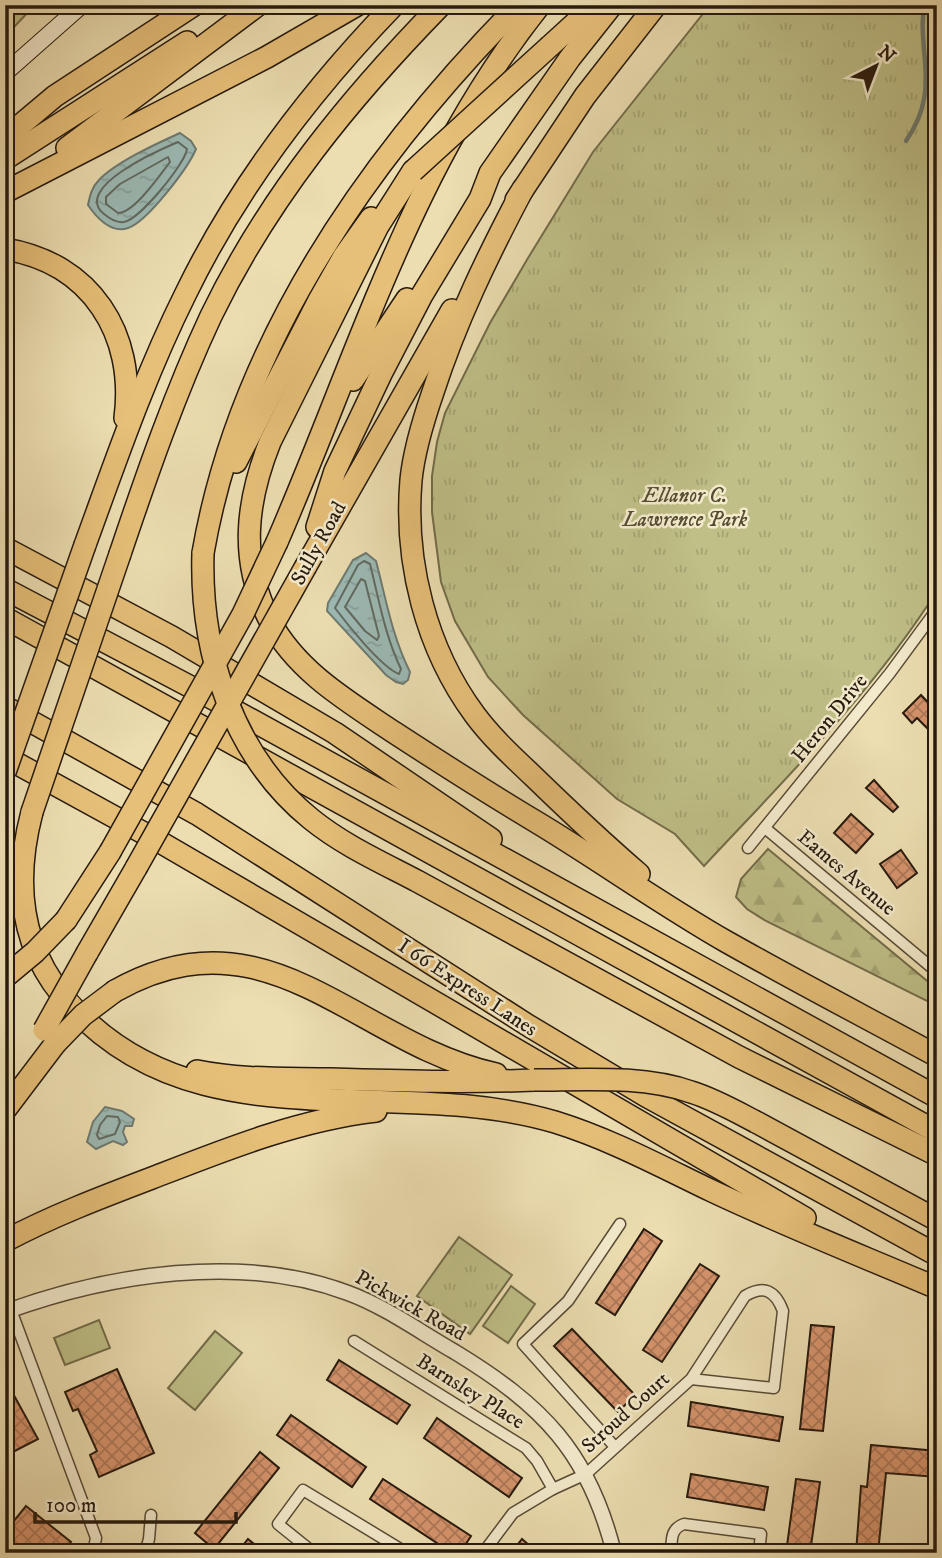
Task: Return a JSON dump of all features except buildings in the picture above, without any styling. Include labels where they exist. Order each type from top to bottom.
[{"type":"highway","points":[[5,138],[55,96],[194,5]]},
{"type":"highway","points":[[5,159],[244,5]]},
{"type":"highway","points":[[11,189],[258,5]]},
{"type":"highway","points":[[11,189],[267,57],[357,5]]},
{"type":"highway","points":[[5,772],[118,453],[165,337],[187,291],[226,220],[300,112],[394,5]]},
{"type":"highway","points":[[5,886],[155,451],[212,316],[238,265],[277,201],[318,142],[382,65],[441,5]]},
{"type":"highway","points":[[519,5],[459,70],[403,137],[335,230],[294,298],[242,408],[216,489],[203,553],[203,604],[210,650],[234,717],[257,760],[288,798],[313,821],[358,849],[749,1062],[937,1155]]},
{"type":"highway","points":[[5,977],[35,952],[66,920],[110,852],[238,624],[319,444],[377,292],[422,192],[494,66],[540,5]]},
{"type":"highway","points":[[203,553],[220,499],[243,446],[344,256],[413,171],[595,5]]},
{"type":"highway","points":[[319,444],[356,377],[473,196],[570,58],[612,5]]},
{"type":"highway","name":"Sully Road","points":[[5,1097],[49,1037],[88,953],[382,430],[523,189],[585,96],[656,5]]},
{"type":"highway","points":[[306,566],[335,471],[358,421],[422,295],[480,199],[490,173]]},
{"type":"highway","points":[[523,189],[459,318],[416,447],[411,479],[411,540],[425,616],[450,675],[469,706],[496,740],[639,874],[728,935],[748,954]]},
{"type":"highway","points":[[371,226],[257,474],[249,516],[249,542],[255,579],[270,621],[288,648],[311,672],[354,705],[479,788],[748,954],[937,1056]]},
{"type":"highway","points":[[5,249],[30,254],[62,269],[79,282],[108,315],[118,335],[128,380],[127,404],[118,453]]},
{"type":"highway","points":[[5,548],[172,637],[335,733],[572,896]]},
{"type":"highway","points":[[5,589],[130,654],[937,1097]]},
{"type":"highway","points":[[5,618],[937,1132]]},
{"type":"highway","name":"I 66 Express Lanes","points":[[5,708],[197,814],[518,1019],[625,1084],[748,1154],[937,1255]]},
{"type":"highway","points":[[5,757],[160,842],[738,1181],[937,1288]]},
{"type":"highway","points":[[32,812],[24,843],[21,876],[23,908],[32,941],[45,970],[63,996],[85,1020],[116,1044],[155,1067],[215,1088],[272,1097],[488,1108],[528,1115],[588,1134],[937,1288]]},
{"type":"highway","points":[[534,910],[666,969],[937,1117]]},
{"type":"highway","points":[[5,1110],[49,1037],[116,991],[146,975],[194,963],[222,962],[261,968],[301,983],[473,1075]]},
{"type":"highway","points":[[85,1020],[149,1055],[208,1073],[260,1077],[473,1075],[662,1084],[691,1092],[756,1122],[937,1220]]},
{"type":"highway","points":[[5,1241],[110,1194],[289,1129],[344,1115],[441,1105]]},
{"type":"main road","points":[[5,73],[82,5]]},
{"type":"street","name":"Heron Drive","points":[[748,848],[890,673],[937,609]]},
{"type":"street","name":"Eames Avenue","points":[[765,828],[937,972]]},
{"type":"street","points":[[615,1447],[523,1344],[568,1301],[620,1224]]},
{"type":"street","name":"Pickwick Road","points":[[8,1311],[86,1287],[184,1273],[276,1275],[326,1285],[350,1293],[382,1308],[515,1392],[546,1420],[571,1450],[586,1474],[603,1512],[614,1553]]},
{"type":"street","name":"Stroud Court","points":[[483,1553],[513,1513],[553,1489],[586,1474],[691,1379],[745,1296],[756,1290],[767,1291],[778,1299],[783,1311],[774,1388],[691,1379]]},
{"type":"street","points":[[8,1311],[96,1538],[93,1553]]},
{"type":"street","name":"Barnsley Place","points":[[354,1341],[526,1448],[553,1489]]},
{"type":"street","points":[[314,1553],[278,1524],[303,1490],[407,1553]]},
{"type":"street","points":[[145,1553],[150,1516]]},
{"type":"street","points":[[671,1553],[673,1532],[677,1526],[684,1524],[761,1534],[759,1553]]},
{"type":"green space","points":[[5,5],[35,5],[13,28],[5,29]]},
{"type":"green space","name":"Ellanor C. Lawrence Park","points":[[710,5],[937,5],[937,591],[885,665],[856,700],[704,866],[675,834],[617,799],[523,715],[488,677],[455,621],[441,582],[432,512],[432,476],[445,413],[490,323],[528,258],[593,152]]},
{"type":"green space","points":[[768,849],[932,985],[937,992],[937,1006],[747,909],[736,897],[741,879]]},
{"type":"green space","points":[[459,1237],[512,1275],[470,1334],[417,1296]]},
{"type":"green space","points":[[511,1286],[535,1304],[508,1343],[483,1326]]},
{"type":"green space","points":[[99,1320],[110,1348],[65,1365],[54,1338]]},
{"type":"green space","points":[[215,1331],[242,1353],[195,1410],[168,1388]]},
{"type":"water","points":[[180,133],[191,141],[196,149],[176,181],[146,216],[136,224],[122,229],[110,227],[100,219],[88,205],[99,180],[126,160]]},
{"type":"water","points":[[366,553],[376,561],[394,631],[410,672],[408,680],[403,684],[386,675],[327,611],[328,603],[353,560]]},
{"type":"water","points":[[105,1107],[122,1111],[134,1119],[132,1126],[125,1126],[123,1132],[127,1142],[123,1145],[113,1141],[96,1149],[87,1142],[93,1122]]},
{"type":"waterway","points":[[906,141],[918,119],[924,97],[925,5]]}]
